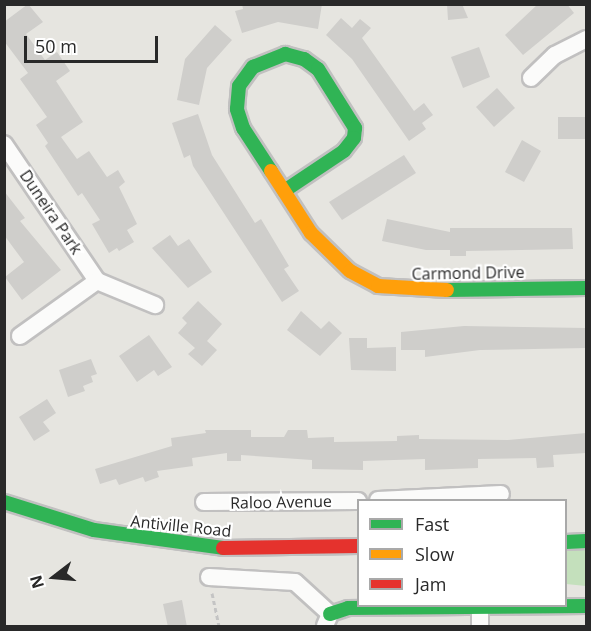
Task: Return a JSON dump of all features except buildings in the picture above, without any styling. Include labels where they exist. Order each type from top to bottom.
[{"type":"street","points":[[531,78],[555,55],[586,39]]},
{"type":"street","name":"Carmond Drive","points":[[284,191],[344,151],[354,138],[355,128],[318,69],[304,59],[285,54],[270,57],[253,67],[239,86],[236,99],[243,128],[284,191],[326,250],[350,271],[378,286],[410,291],[586,288]]},
{"type":"street","name":"Duneira Park","points":[[4,144],[97,281]]},
{"type":"street","points":[[20,336],[97,281],[155,305]]},
{"type":"street","points":[[425,499],[501,494]]},
{"type":"street","name":"Raloo Avenue","points":[[204,502],[357,501]]},
{"type":"street","name":"Antiville Road","points":[[4,502],[73,524],[152,541],[231,548],[357,546]]},
{"type":"street","points":[[567,542],[586,541]]},
{"type":"street","points":[[209,577],[290,580],[312,594],[328,620],[343,608],[360,607]]},
{"type":"street","points":[[567,606],[586,606]]},
{"type":"street","points":[[428,607],[533,607]]},
{"type":"street","points":[[480,608],[480,627]]},
{"type":"path","points":[[209,577],[219,627]]},
{"type":"green space","points":[[586,549],[586,586],[567,584],[567,550]]},
{"type":"traffic: fast","points":[[271,171],[243,128],[237,109],[239,86],[253,67],[285,54],[304,59],[318,69],[355,128],[354,138],[344,151],[284,191]]},
{"type":"traffic: fast","points":[[447,290],[586,288]]},
{"type":"traffic: fast","points":[[4,502],[94,530],[223,548]]},
{"type":"traffic: fast","points":[[567,542],[586,541]]},
{"type":"traffic: fast","points":[[567,606],[586,606]]},
{"type":"traffic: fast","points":[[330,614],[348,608],[467,607]]},
{"type":"traffic: slow","points":[[271,171],[311,233],[350,271],[378,286],[447,290]]},
{"type":"traffic: jam","points":[[223,548],[357,546]]}]
